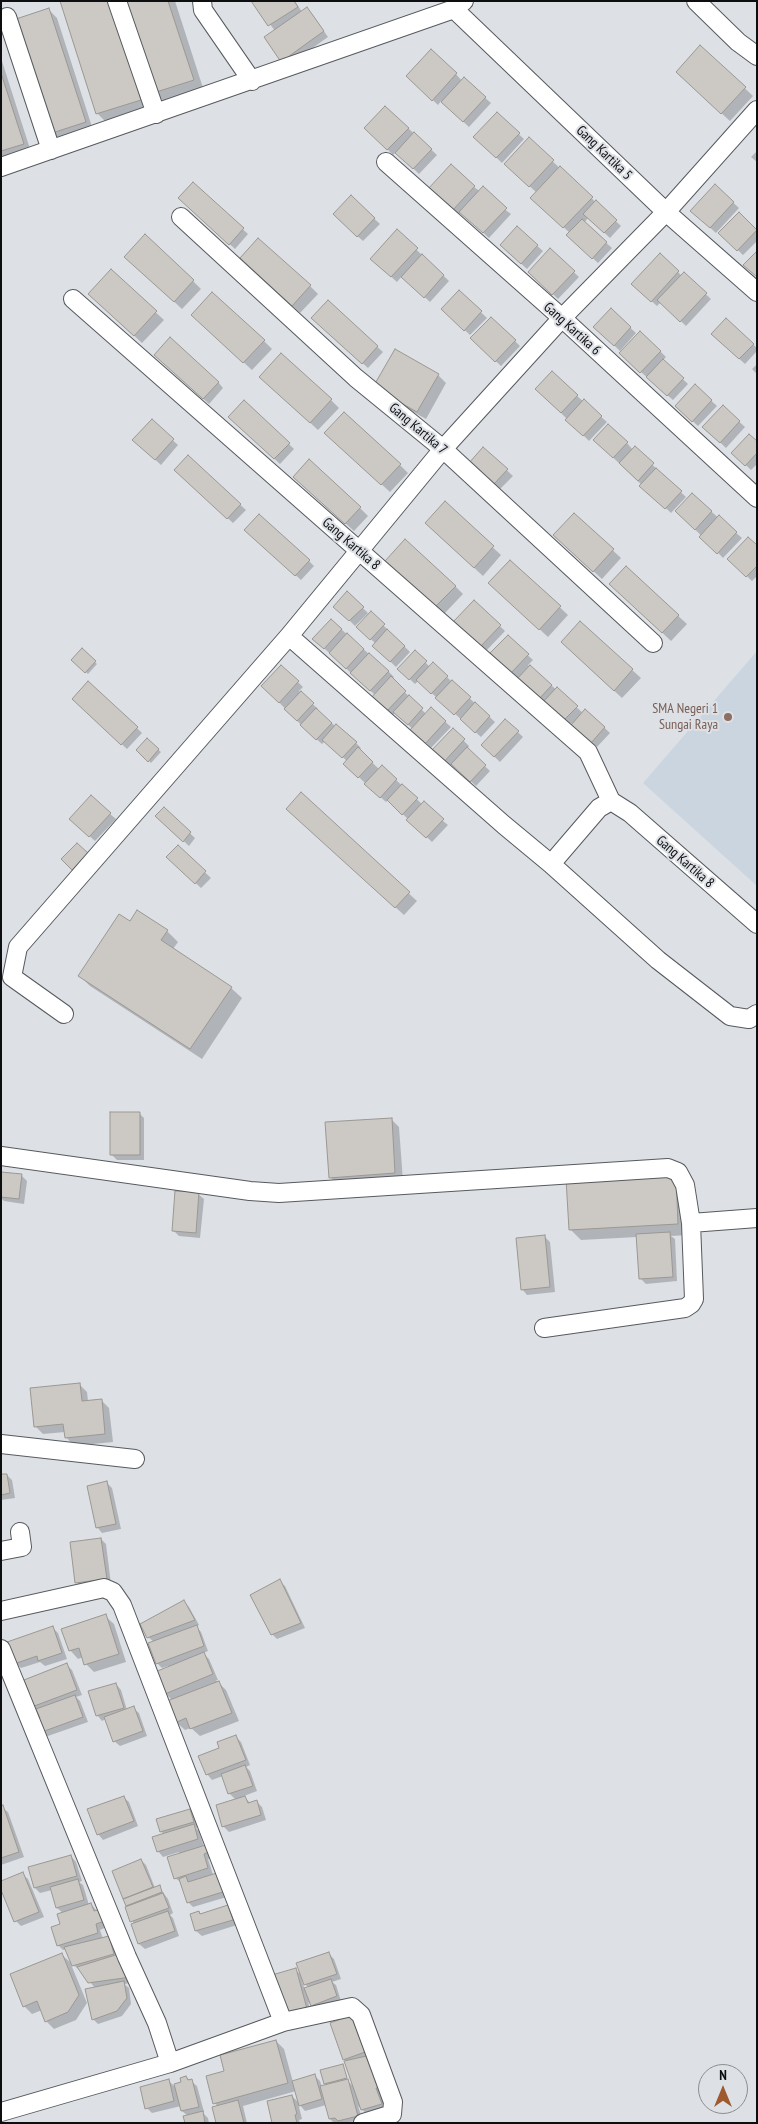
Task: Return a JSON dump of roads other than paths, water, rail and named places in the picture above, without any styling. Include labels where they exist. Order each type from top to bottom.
[{"type":"street","points":[[117,1],[156,114]]},
{"type":"street","points":[[202,1],[203,10],[252,81]]},
{"type":"street","points":[[696,1],[738,42],[757,56]]},
{"type":"street","points":[[1,167],[252,81],[459,5]]},
{"type":"street","name":"Gang Kartika 5","points":[[459,5],[666,212],[757,292]]},
{"type":"street","points":[[7,17],[50,150]]},
{"type":"street","points":[[64,1014],[12,977],[18,947],[289,636],[443,449],[562,318],[666,212],[757,110]]},
{"type":"street","name":"Gang Kartika 6","points":[[386,162],[562,318],[757,498]]},
{"type":"street","name":"Gang Kartika 7","points":[[181,217],[356,378],[443,449],[653,643]]},
{"type":"street","name":"Gang Kartika 8","points":[[73,300],[588,752],[611,801],[626,810],[757,924]]},
{"type":"street","points":[[289,636],[551,864],[658,960],[730,1016],[749,1019],[757,1014]]},
{"type":"street","points":[[551,864],[599,808],[611,801]]},
{"type":"street","points":[[1,1156],[250,1191],[279,1193],[668,1168],[678,1172],[684,1184],[691,1223],[694,1299],[691,1304],[686,1308],[544,1328]]},
{"type":"street","points":[[691,1223],[757,1218]]},
{"type":"street","points":[[1,1444],[134,1459]]},
{"type":"street","points":[[1,1551],[22,1547],[20,1532]]},
{"type":"street","points":[[1,1611],[104,1588],[114,1592],[122,1605],[283,2022]]},
{"type":"street","points":[[1,1649],[127,1957],[157,2023],[170,2063]]},
{"type":"street","points":[[5,2115],[170,2063],[283,2022],[352,2007],[361,2015],[393,2102],[392,2114],[383,2120],[363,2123]]},
{"type":"place","name":"SMA Negeri 1 Sungai Raya","points":[[728,717]]}]
